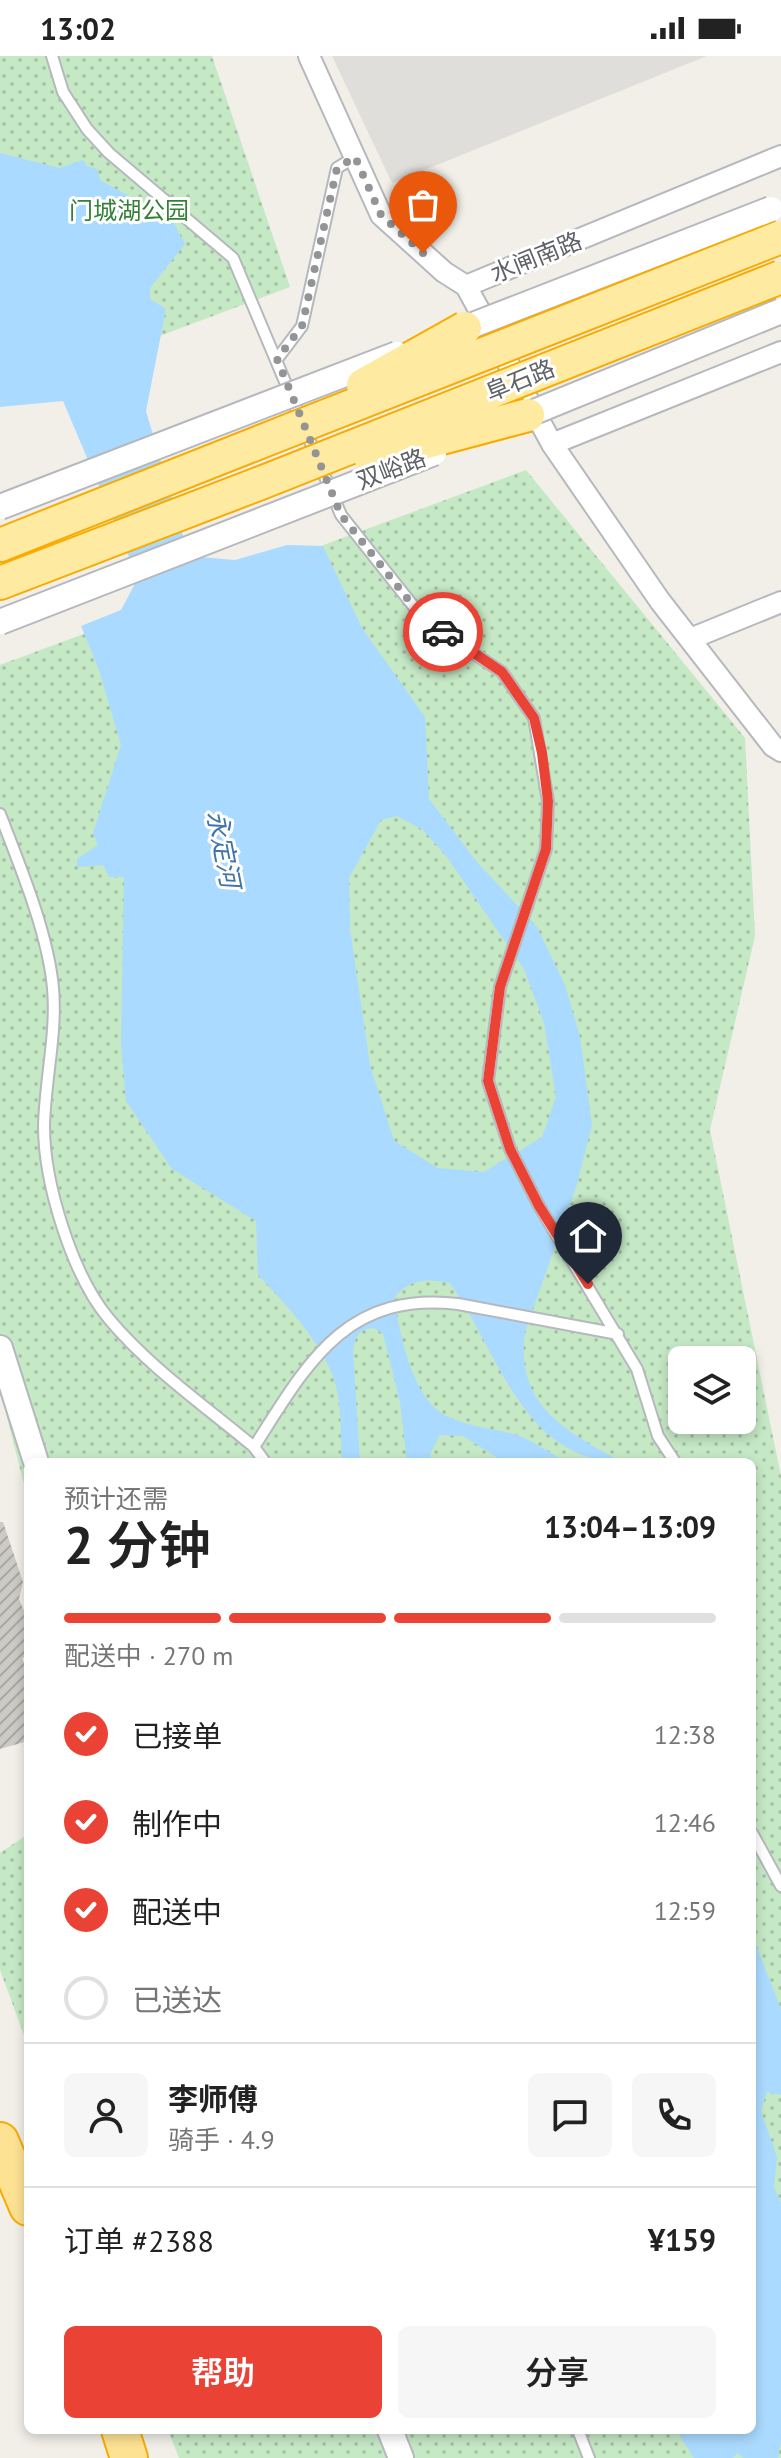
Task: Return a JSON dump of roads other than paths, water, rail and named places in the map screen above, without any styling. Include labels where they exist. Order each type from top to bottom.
[{"type":"highway","name":"阜石路","points":[[293,429],[778,217]]},
{"type":"highway","name":"阜石路","points":[[258,484],[781,277]]},
{"type":"highway","points":[[0,545],[293,429],[395,366],[465,328]]},
{"type":"highway","points":[[0,583],[258,484],[528,415]]},
{"type":"highway","points":[[0,2141],[24,2198]]},
{"type":"highway","points":[[121,2434],[129,2458]]},
{"type":"street","name":"水闸南路","points":[[309,56],[381,215],[444,272],[466,286],[781,156]]},
{"type":"street","points":[[0,507],[465,328],[778,217]]},
{"type":"street","points":[[466,286],[552,444],[690,639],[781,751]]},
{"type":"street","name":"双峪路","points":[[0,622],[528,415],[781,311]]},
{"type":"street","points":[[552,444],[781,352]]},
{"type":"street","points":[[690,639],[781,602]]},
{"type":"street","points":[[0,1348],[35,1458]]},
{"type":"street","points":[[392,2434],[401,2458]]},
{"type":"lane","points":[[52,56],[63,92],[87,129],[109,153],[233,258],[341,515],[426,622],[502,672],[534,718],[548,801],[546,849],[500,987],[488,1081],[510,1149],[539,1206],[637,1369],[658,1436],[672,1458]]},
{"type":"lane","points":[[277,359],[302,326],[337,168],[355,157]]},
{"type":"lane","points":[[0,814],[42,940],[52,983],[54,1008],[44,1128],[54,1196],[80,1272],[108,1318],[148,1358],[254,1447],[262,1458]]},
{"type":"lane","points":[[254,1447],[315,1355],[340,1332],[364,1316],[401,1304],[433,1301],[458,1304],[618,1334]]},
{"type":"lane","points":[[756,1840],[781,1886]]},
{"type":"lane","points":[[580,2434],[589,2458]]},
{"type":"water","name":"永定河","points":[[0,153],[59,168],[83,160],[87,166],[97,169],[100,180],[172,220],[185,244],[150,288],[150,299],[166,309],[146,411],[189,556],[235,560],[287,545],[323,546],[362,628],[425,717],[429,799],[477,862],[537,927],[565,985],[580,1037],[592,1125],[577,1184],[525,1332],[524,1358],[528,1379],[549,1413],[564,1427],[615,1458],[588,1457],[560,1443],[536,1423],[516,1397],[450,1283],[426,1281],[406,1287],[394,1298],[411,1367],[430,1403],[448,1417],[523,1438],[559,1458],[498,1458],[463,1436],[440,1435],[431,1458],[407,1458],[400,1402],[383,1334],[374,1328],[359,1334],[353,1351],[360,1458],[342,1458],[339,1403],[334,1380],[307,1331],[258,1275],[256,1221],[172,1169],[126,1101],[121,1044],[124,877],[109,877],[103,865],[77,867],[77,859],[98,845],[93,833],[121,745],[99,670],[81,626],[121,610],[138,578],[63,401],[0,407]],"holes":[[[397,816],[423,830],[447,857],[524,969],[544,1023],[556,1097],[542,1137],[484,1172],[438,1168],[394,1141],[370,1065],[350,929],[349,878],[381,820]]]},
{"type":"water","points":[[756,1945],[781,2009],[781,2095],[767,2092],[761,2111],[777,2157],[774,2187],[781,2203],[781,2441],[778,2458],[744,2458],[737,2453],[733,2458],[694,2458],[679,2434],[756,2434]]},
{"type":"park label","name":"门城湖公园","points":[[129,210]]}]
